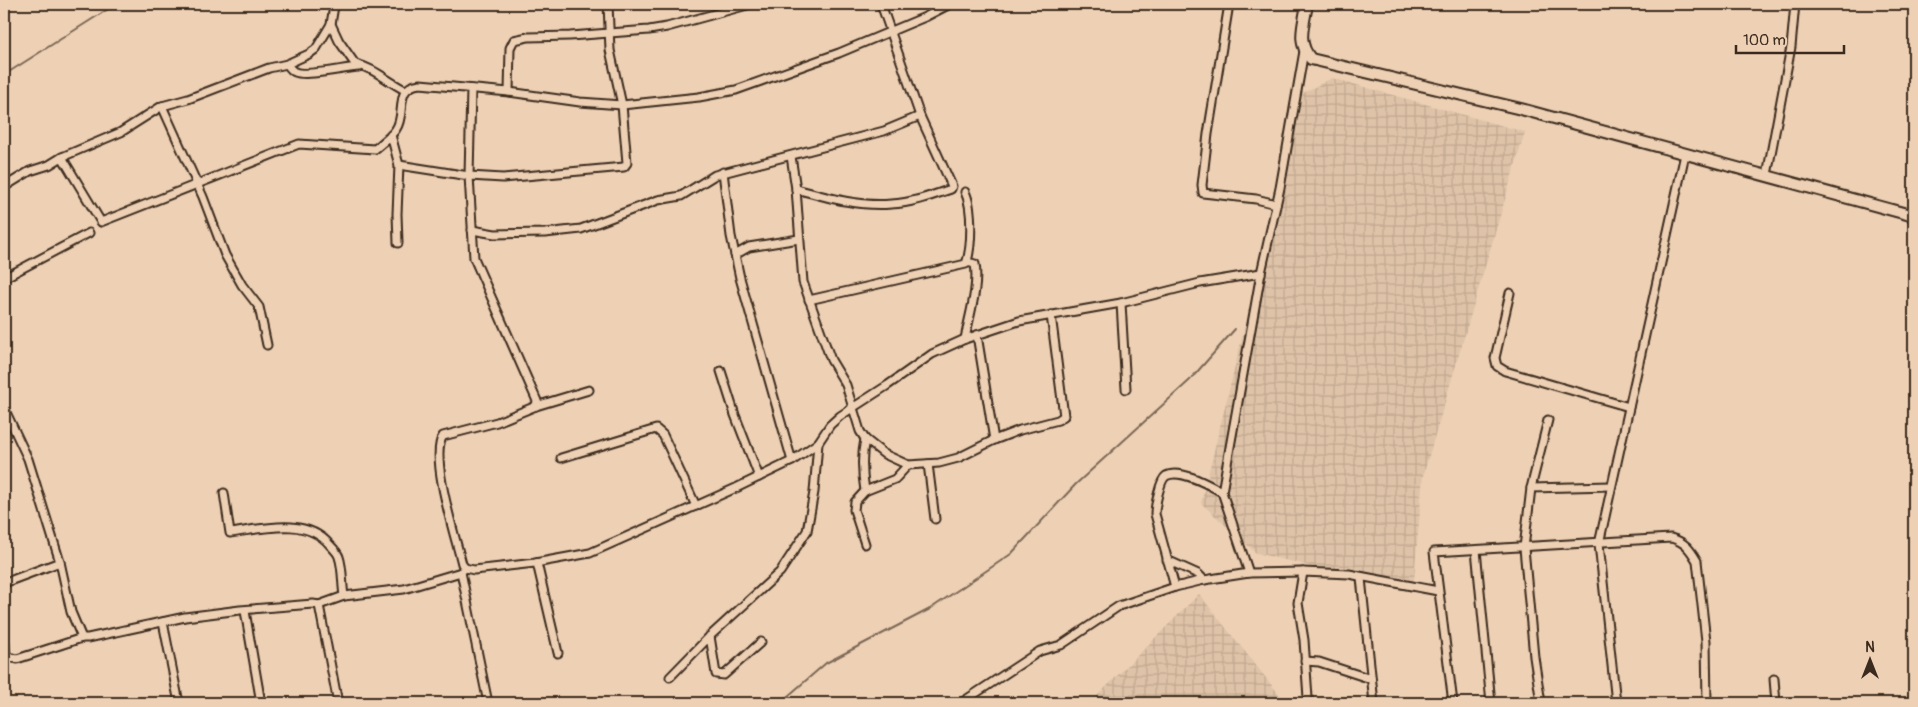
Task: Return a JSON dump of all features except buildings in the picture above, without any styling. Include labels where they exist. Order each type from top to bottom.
[{"type":"street","points":[[4,187],[30,171],[49,165],[62,157],[122,132],[162,106],[188,99],[269,68],[287,64],[316,50],[331,24],[334,6],[338,4]]},
{"type":"street","points":[[399,165],[469,176],[526,177],[624,167],[627,163],[622,105],[610,50],[608,4]]},
{"type":"street","points":[[509,92],[510,48],[514,40],[528,37],[609,33],[667,27],[751,4]]},
{"type":"street","points":[[796,189],[838,201],[890,204],[922,199],[951,189],[952,186],[920,116],[882,4]]},
{"type":"street","points":[[62,157],[101,222],[300,144],[375,148],[397,128],[405,90],[411,85],[471,88],[580,102],[622,105],[698,97],[736,90],[839,53],[891,31],[940,6],[950,4]]},
{"type":"street","points":[[1229,4],[1208,134],[1202,185],[1203,193],[1256,199],[1276,204]]},
{"type":"street","points":[[1249,573],[1222,492],[1261,273],[1276,204],[1304,51],[1302,41],[1307,4]]},
{"type":"street","points":[[1767,175],[1790,47],[1795,4]]},
{"type":"street","points":[[331,24],[354,64],[369,67],[387,81],[405,90]]},
{"type":"street","points":[[1304,51],[1311,60],[1522,109],[1914,216]]},
{"type":"street","points":[[287,64],[294,72],[304,74],[343,68],[369,67]]},
{"type":"street","points":[[471,88],[469,176],[474,258],[537,402],[536,406]]},
{"type":"street","points":[[162,106],[225,255],[242,285],[259,306],[267,345]]},
{"type":"street","points":[[472,230],[495,234],[581,230],[658,200],[681,196],[715,175],[884,131],[920,116]]},
{"type":"street","points":[[391,135],[399,165],[398,242]]},
{"type":"street","points":[[1616,703],[1599,544],[1685,154]]},
{"type":"street","points":[[792,156],[803,282],[831,360],[846,385],[860,431],[865,439],[884,454],[908,465],[928,464],[958,458],[994,440],[1020,430],[1058,420],[1064,416],[1051,314]]},
{"type":"street","points":[[724,172],[730,236],[740,278],[792,461]]},
{"type":"street","points":[[965,192],[970,208],[971,228],[967,262]]},
{"type":"street","points":[[4,278],[88,233]]},
{"type":"street","points":[[735,255],[749,247],[799,239]]},
{"type":"street","points":[[809,300],[972,262],[976,268],[975,284],[965,339]]},
{"type":"street","points":[[4,636],[5,656],[17,659],[82,638],[185,617],[245,610],[319,605],[344,596],[404,589],[463,570],[537,563],[590,553],[792,461],[818,443],[840,416],[932,354],[965,339],[1019,321],[1121,303],[1200,283],[1261,273]]},
{"type":"street","points":[[1510,292],[1495,358],[1497,366],[1505,371],[1629,407]]},
{"type":"street","points":[[1121,303],[1126,389]]},
{"type":"street","points":[[977,335],[994,440]]},
{"type":"street","points":[[721,371],[735,415],[760,477]]},
{"type":"street","points":[[487,698],[462,564],[439,469],[440,441],[443,436],[496,422],[536,406],[589,390]]},
{"type":"street","points":[[4,408],[28,459],[60,562],[71,612],[82,638]]},
{"type":"street","points":[[1541,703],[1534,656],[1524,548],[1531,488],[1548,420]]},
{"type":"street","points":[[561,458],[656,428],[663,435],[696,506]]},
{"type":"street","points":[[865,439],[861,455],[865,491]]},
{"type":"street","points":[[670,677],[710,636],[780,572],[807,531],[814,492],[818,443]]},
{"type":"street","points":[[928,464],[935,519]]},
{"type":"street","points":[[865,544],[854,510],[857,498],[865,491],[895,479],[908,465]]},
{"type":"street","points":[[1174,587],[1155,514],[1155,504],[1164,478],[1168,475],[1187,475],[1222,492]]},
{"type":"street","points":[[1531,488],[1612,486]]},
{"type":"street","points":[[224,493],[230,533],[274,527],[296,527],[323,537],[339,556],[344,596]]},
{"type":"street","points":[[1453,703],[1434,552],[1599,544],[1671,538],[1680,541],[1691,550],[1697,561],[1706,641],[1707,703]]},
{"type":"street","points":[[1476,550],[1491,703]]},
{"type":"street","points":[[1167,560],[1198,574],[1204,580]]},
{"type":"street","points":[[4,583],[60,562]]},
{"type":"street","points":[[537,563],[558,653]]},
{"type":"street","points":[[1303,572],[1298,603],[1304,640],[1308,698]]},
{"type":"street","points":[[964,701],[1040,651],[1061,646],[1119,606],[1174,587],[1204,580],[1249,573],[1303,572],[1349,574],[1361,578],[1438,591]]},
{"type":"street","points":[[1361,578],[1374,703]]},
{"type":"street","points":[[319,605],[338,703]]},
{"type":"street","points":[[245,610],[261,703]]},
{"type":"street","points":[[162,622],[179,703]]},
{"type":"street","points":[[710,636],[716,674],[719,675],[724,675],[761,642]]},
{"type":"street","points":[[1305,661],[1318,662],[1371,679]]},
{"type":"street","points":[[1774,679],[1776,703]]},
{"type":"shaded area","points":[[1332,78],[1525,132],[1423,476],[1413,591],[1256,553],[1201,503],[1303,93]]},
{"type":"shaded area","points":[[1199,594],[1286,703],[1090,703]]},
{"type":"waterway","points":[[4,75],[116,4]]},
{"type":"waterway","points":[[780,703],[826,663],[930,609],[1011,554],[1076,484],[1189,381],[1235,329]]}]
